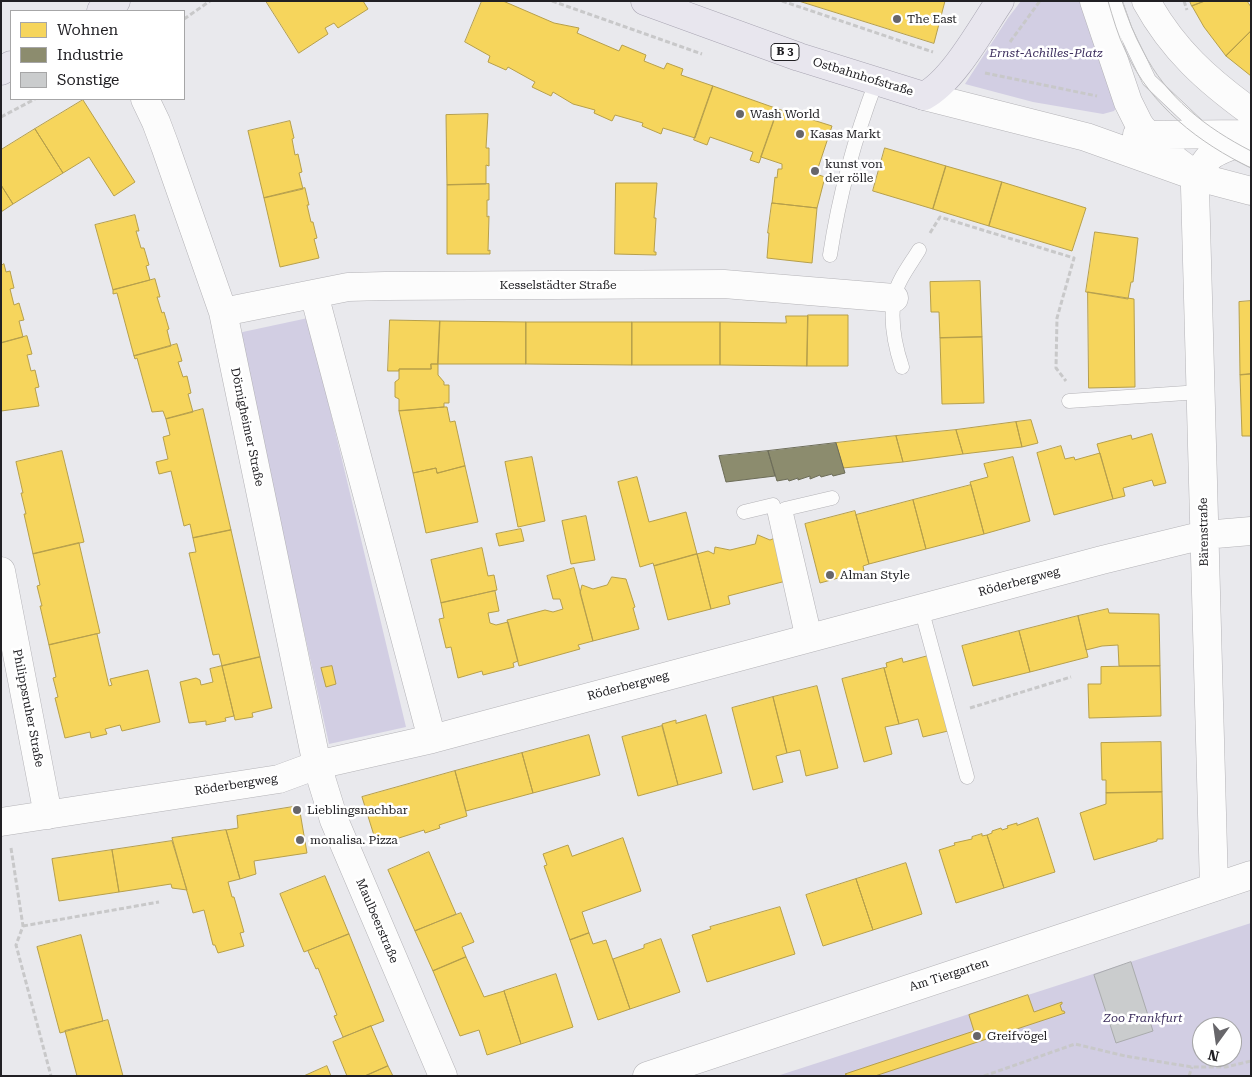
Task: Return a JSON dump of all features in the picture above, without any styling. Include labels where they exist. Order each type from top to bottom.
[{"type":"main road","points":[[102,10],[116,1]]},
{"type":"main road","name":"Ostbahnhofstraße","points":[[645,1],[766,46],[924,96]]},
{"type":"main road","points":[[924,96],[938,86],[953,68],[1000,1]]},
{"type":"street","points":[[1094,1],[1128,102],[1139,124],[1162,150],[1198,177],[1202,165],[1207,158],[1233,138]]},
{"type":"street","points":[[1146,1],[1171,42],[1192,64],[1251,112]]},
{"type":"street","name":"Ostbahnhofstraße","points":[[924,96],[1086,137],[1198,177],[1251,191]]},
{"type":"street","name":"Dörnigheimer Straße","points":[[145,100],[159,130],[223,312],[317,765]]},
{"type":"street","name":"Ostbahnhofstraße","points":[[1086,137],[1147,135],[1233,138]]},
{"type":"street","name":"Bärenstraße","points":[[1198,177],[1196,187],[1200,392],[1214,886]]},
{"type":"street","name":"Kesselstädter Straße","points":[[223,312],[348,287],[385,286],[724,284],[894,298]]},
{"type":"street","points":[[314,294],[432,739]]},
{"type":"street","name":"Röderbergweg","points":[[4,822],[279,779],[317,765],[432,739],[921,608],[1204,535],[1251,531]]},
{"type":"street","name":"Philippsruher Straße","points":[[1,571],[48,815]]},
{"type":"street","name":"Maulbeerstraße","points":[[317,765],[334,820],[443,1076]]},
{"type":"street","name":"Am Tiergarten","points":[[647,1076],[1251,875]]},
{"type":"lane","points":[[1115,1],[1125,30],[1149,80],[1233,138],[1251,160]]},
{"type":"lane","points":[[830,254],[843,191],[876,82]]},
{"type":"lane","points":[[902,367],[894,337],[894,298],[905,271],[919,250]]},
{"type":"lane","points":[[1074,401],[1200,392]]},
{"type":"lane","points":[[809,638],[785,509],[832,498]]},
{"type":"lane","points":[[744,512],[773,505],[809,638]]},
{"type":"lane","points":[[921,608],[967,777]]},
{"type":"path","points":[[185,18],[210,1]]},
{"type":"path","points":[[782,1],[941,55]]},
{"type":"path","points":[[983,72],[1097,96]]},
{"type":"path","points":[[1,117],[33,100]]},
{"type":"path","points":[[919,250],[940,217],[1074,258],[1057,318],[1056,368],[1074,401]]},
{"type":"path","points":[[950,714],[1071,677]]},
{"type":"path","points":[[4,822],[23,926],[16,945],[51,1076]]},
{"type":"path","points":[[23,926],[159,902]]},
{"type":"path","points":[[984,1076],[1075,1044],[1125,1056],[1192,1067],[1189,1076]]},
{"type":"green space","name":"Ernst-Achilles-Platz","points":[[1021,1],[1085,1],[1118,105],[1114,111],[1103,114],[1033,102],[965,84]]},
{"type":"green space","points":[[308,318],[406,727],[329,744],[238,333]]},
{"type":"green space","name":"Zoo Frankfurt","points":[[1251,923],[1251,1076],[777,1076]]},
{"type":"building: Wohnen","points":[[266,1],[363,1],[368,9],[338,28],[334,23],[325,28],[328,34],[299,53]]},
{"type":"building: Wohnen","points":[[482,1],[503,1],[554,23],[579,28],[577,33],[619,51],[622,45],[646,55],[644,61],[664,69],[667,63],[683,69],[681,75],[713,86],[695,138],[663,128],[661,134],[642,126],[643,123],[615,115],[612,121],[594,113],[595,110],[573,104],[553,92],[551,96],[532,87],[535,82],[508,67],[506,70],[488,62],[490,56],[465,42]]},
{"type":"building: Wohnen","name":"The East","points":[[799,1],[945,1],[934,43]]},
{"type":"building: Wohnen","points":[[1190,1],[1205,1],[1192,6]]},
{"type":"building: Wohnen","points":[[1205,1],[1247,1],[1251,7],[1251,31],[1226,56],[1204,27],[1192,6]]},
{"type":"building: Wohnen","points":[[1251,31],[1251,76],[1226,56]]},
{"type":"building: Wohnen","points":[[713,86],[778,109],[759,163],[750,160],[753,152],[710,137],[707,145],[694,140]]},
{"type":"building: Wohnen","points":[[83,100],[135,182],[114,196],[89,157],[63,173],[35,129]]},
{"type":"building: Wohnen","points":[[778,109],[832,126],[816,174],[825,177],[817,208],[772,203],[775,177],[777,178],[778,169],[782,169],[782,164],[761,157]]},
{"type":"building: Wohnen","points":[[488,114],[486,148],[489,148],[489,166],[486,165],[486,184],[447,185],[446,115]]},
{"type":"building: Wohnen","points":[[290,121],[295,155],[298,154],[302,172],[299,173],[303,189],[264,198],[248,131]]},
{"type":"building: Wohnen","points":[[35,129],[63,173],[13,204],[1,185],[1,150]]},
{"type":"building: Wohnen","points":[[885,148],[946,166],[933,209],[873,191]]},
{"type":"building: Wohnen","points":[[946,166],[1002,182],[989,226],[933,209]]},
{"type":"building: Wohnen","points":[[1002,182],[1086,208],[1072,251],[989,226]]},
{"type":"building: Wohnen","points":[[616,183],[657,183],[654,218],[656,218],[654,252],[656,252],[656,255],[615,254]]},
{"type":"building: Wohnen","points":[[489,184],[487,217],[489,216],[488,251],[490,250],[490,254],[447,254],[447,185]]},
{"type":"building: Wohnen","points":[[1,185],[13,204],[1,212]]},
{"type":"building: Wohnen","points":[[305,188],[311,222],[313,222],[317,238],[314,239],[319,258],[280,267],[264,198]]},
{"type":"building: Wohnen","points":[[772,203],[817,208],[812,263],[767,258]]},
{"type":"building: Wohnen","points":[[135,215],[139,231],[136,231],[149,265],[146,266],[150,280],[113,290],[95,225]]},
{"type":"building: Wohnen","points":[[1095,232],[1138,238],[1133,282],[1131,282],[1128,299],[1086,292]]},
{"type":"building: Wohnen","points":[[4,264],[6,272],[10,271],[14,288],[10,289],[14,305],[19,303],[24,320],[19,321],[23,337],[1,343],[1,266]]},
{"type":"building: Wohnen","points":[[155,279],[160,297],[157,297],[169,329],[167,330],[171,346],[134,356],[117,293],[113,294],[113,290]]},
{"type":"building: Wohnen","points":[[980,281],[982,337],[940,338],[939,312],[931,312],[930,282]]},
{"type":"building: Wohnen","points":[[1088,292],[1134,299],[1135,387],[1089,388]]},
{"type":"building: Wohnen","points":[[1251,301],[1251,374],[1240,375],[1239,302]]},
{"type":"building: Wohnen","points":[[808,315],[848,315],[848,366],[807,366]]},
{"type":"building: Wohnen","points":[[786,316],[808,316],[807,366],[720,365],[720,322],[786,323]]},
{"type":"building: Wohnen","points":[[390,320],[440,321],[438,364],[431,364],[431,369],[388,371]]},
{"type":"building: Wohnen","points":[[440,321],[526,322],[526,364],[438,364]]},
{"type":"building: Wohnen","points":[[526,322],[632,322],[632,365],[526,364]]},
{"type":"building: Wohnen","points":[[632,322],[720,322],[720,365],[632,365]]},
{"type":"building: Wohnen","points":[[27,336],[32,354],[27,355],[31,371],[35,370],[39,387],[35,388],[39,406],[1,411],[1,343]]},
{"type":"building: Wohnen","points":[[982,337],[984,403],[942,404],[940,338]]},
{"type":"building: Wohnen","points":[[177,344],[182,361],[178,362],[183,377],[187,376],[191,393],[188,394],[193,412],[166,419],[163,411],[152,412],[137,358],[135,359],[134,356]]},
{"type":"building: Wohnen","points":[[431,364],[438,364],[438,375],[444,382],[444,385],[449,385],[449,403],[444,403],[444,407],[399,411],[399,399],[395,397],[395,382],[399,379],[399,369],[431,369]]},
{"type":"building: Wohnen","points":[[1251,374],[1251,436],[1242,436],[1240,375]]},
{"type":"building: Wohnen","points":[[447,407],[450,422],[455,421],[465,466],[437,473],[436,468],[413,473],[399,411]]},
{"type":"building: Wohnen","points":[[203,409],[231,530],[193,538],[190,524],[184,526],[171,471],[159,474],[156,462],[168,459],[163,437],[170,435],[166,419]]},
{"type":"building: Wohnen","points":[[1031,420],[1038,443],[1022,447],[1016,422]]},
{"type":"building: Wohnen","points":[[1016,422],[1022,447],[963,454],[956,430]]},
{"type":"building: Wohnen","points":[[956,430],[963,454],[903,462],[896,436]]},
{"type":"building: Wohnen","points":[[1152,434],[1166,483],[1154,486],[1152,480],[1123,488],[1125,496],[1113,499],[1097,444],[1131,435],[1132,439]]},
{"type":"building: Wohnen","points":[[896,436],[903,462],[843,468],[836,443]]},
{"type":"building: Wohnen","points":[[1061,446],[1065,459],[1074,457],[1075,460],[1100,453],[1113,499],[1054,515],[1037,453]]},
{"type":"building: Wohnen","points":[[62,451],[84,542],[33,554],[24,514],[26,514],[21,493],[23,493],[16,462]]},
{"type":"building: Wohnen","points":[[532,457],[545,521],[518,527],[505,462]]},
{"type":"building: Wohnen","points":[[1013,457],[1030,521],[984,534],[970,482],[988,477],[984,464]]},
{"type":"building: Wohnen","points":[[465,466],[478,522],[426,533],[413,473],[436,468],[437,473]]},
{"type":"building: Wohnen","points":[[637,477],[649,522],[686,512],[697,554],[654,566],[653,563],[640,567],[618,482]]},
{"type":"building: Wohnen","points":[[971,485],[984,534],[926,549],[913,500]]},
{"type":"building: Wohnen","points":[[913,500],[926,549],[869,564],[856,515]]},
{"type":"building: Wohnen","points":[[855,511],[869,564],[863,566],[864,571],[820,583],[805,524]]},
{"type":"building: Wohnen","points":[[586,516],[595,560],[571,564],[562,521]]},
{"type":"building: Wohnen","points":[[521,529],[524,541],[499,546],[496,534]]},
{"type":"building: Wohnen","points":[[231,530],[260,657],[222,666],[219,654],[213,655],[189,553],[196,552],[193,538]]},
{"type":"building: Wohnen","points":[[758,535],[770,540],[775,538],[786,581],[728,596],[730,604],[711,609],[697,554],[708,551],[714,554],[715,547],[730,550],[755,544]]},
{"type":"building: Wohnen","points":[[79,543],[100,633],[49,645],[40,606],[42,606],[37,586],[40,585],[33,554]]},
{"type":"building: Wohnen","points":[[482,548],[488,576],[494,575],[497,590],[441,603],[431,560]]},
{"type":"building: Wohnen","points":[[697,554],[711,609],[668,620],[654,566]]},
{"type":"building: Wohnen","points":[[574,568],[593,641],[578,645],[580,649],[519,666],[507,620],[545,610],[553,612],[563,609],[560,599],[553,599],[547,576]]},
{"type":"building: Wohnen","points":[[612,577],[626,579],[635,607],[633,608],[639,629],[593,641],[580,593],[582,585],[593,589],[607,585]]},
{"type":"building: Wohnen","points":[[495,591],[499,611],[488,613],[490,623],[496,625],[508,622],[518,661],[513,663],[514,667],[483,675],[482,671],[458,678],[451,647],[446,648],[439,619],[444,618],[441,603]]},
{"type":"building: Wohnen","points":[[1108,609],[1109,613],[1159,614],[1160,666],[1119,666],[1118,645],[1086,650],[1078,616]]},
{"type":"building: Wohnen","points":[[1078,616],[1088,657],[1030,672],[1019,631]]},
{"type":"building: Wohnen","points":[[1019,631],[1030,672],[973,686],[962,646]]},
{"type":"building: Wohnen","points":[[97,634],[109,686],[112,685],[110,679],[148,670],[160,722],[122,731],[120,725],[105,729],[107,734],[91,738],[90,732],[65,738],[55,698],[58,697],[53,678],[56,677],[49,645]]},
{"type":"building: Wohnen","points":[[928,656],[948,731],[923,737],[918,719],[899,724],[884,668],[887,667],[886,663],[902,658],[903,662]]},
{"type":"building: Wohnen","points":[[260,657],[272,708],[252,713],[253,717],[235,720],[222,666]]},
{"type":"building: Wohnen","points":[[222,666],[234,716],[225,718],[226,721],[206,725],[206,721],[189,723],[180,682],[196,678],[200,680],[201,685],[213,682],[210,669]]},
{"type":"building: Wohnen","points":[[332,666],[336,684],[326,687],[321,668]]},
{"type":"building: Wohnen","points":[[1160,666],[1161,716],[1089,718],[1088,684],[1101,684],[1101,667]]},
{"type":"building: Wohnen","points":[[884,668],[899,724],[885,727],[892,754],[864,762],[842,679]]},
{"type":"building: Wohnen","points":[[817,686],[838,768],[806,776],[800,750],[787,753],[773,697]]},
{"type":"building: Wohnen","points":[[773,697],[787,753],[776,756],[783,782],[753,790],[732,708]]},
{"type":"building: Wohnen","points":[[706,715],[722,773],[678,785],[662,724],[676,720],[676,723]]},
{"type":"building: Wohnen","points":[[662,726],[678,785],[638,796],[622,737]]},
{"type":"building: Wohnen","points":[[589,735],[600,775],[533,793],[522,753]]},
{"type":"building: Wohnen","points":[[1161,742],[1162,792],[1106,793],[1106,780],[1102,780],[1101,743]]},
{"type":"building: Wohnen","points":[[522,753],[533,793],[466,811],[455,771]]},
{"type":"building: Wohnen","points":[[455,771],[467,816],[439,825],[440,828],[425,833],[424,830],[377,845],[362,797]]},
{"type":"building: Wohnen","points":[[1162,792],[1163,839],[1157,839],[1157,841],[1094,860],[1080,813],[1106,804],[1106,793]]},
{"type":"building: Wohnen","points":[[299,806],[307,853],[254,861],[256,874],[240,879],[226,830],[238,828],[237,816]]},
{"type":"building: Wohnen","points":[[1038,818],[1055,872],[1004,888],[987,835],[1001,828],[1002,830],[1008,828],[1007,826],[1017,823],[1017,825]]},
{"type":"building: Wohnen","points":[[226,830],[240,879],[228,882],[244,932],[240,933],[244,946],[218,953],[215,945],[213,945],[204,910],[193,913],[172,838]]},
{"type":"building: Wohnen","points":[[982,834],[982,836],[987,835],[1004,888],[956,903],[939,850]]},
{"type":"building: Wohnen","points":[[623,838],[641,891],[582,912],[589,933],[570,940],[544,866],[547,865],[543,854],[568,845],[572,856]]},
{"type":"building: Wohnen","points":[[172,841],[187,890],[172,888],[171,884],[119,892],[112,850]]},
{"type":"building: Wohnen","points":[[112,850],[119,892],[59,901],[52,859]]},
{"type":"building: Wohnen","points":[[429,852],[456,914],[415,931],[388,870]]},
{"type":"building: Wohnen","points":[[906,863],[922,914],[873,930],[856,879]]},
{"type":"building: Wohnen","points":[[325,876],[349,934],[304,952],[280,894]]},
{"type":"building: Wohnen","points":[[856,879],[873,930],[823,946],[806,895]]},
{"type":"building: Wohnen","points":[[780,907],[795,954],[707,982],[692,935],[711,929],[710,927]]},
{"type":"building: Wohnen","points":[[461,913],[474,942],[462,947],[466,957],[433,971],[415,931]]},
{"type":"building: Wohnen","points":[[589,933],[593,944],[606,940],[630,1009],[598,1020],[570,940]]},
{"type":"building: Wohnen","points":[[349,934],[384,1021],[343,1037],[334,1016],[337,1015],[318,968],[316,969],[308,951]]},
{"type":"building: Wohnen","points":[[81,935],[103,1021],[60,1033],[37,947]]},
{"type":"building: Wohnen","points":[[661,939],[680,992],[630,1009],[613,959],[644,948],[644,945]]},
{"type":"building: Wohnen","points":[[466,957],[484,997],[504,991],[521,1044],[487,1055],[479,1030],[460,1036],[433,971]]},
{"type":"building: Wohnen","points":[[556,974],[573,1027],[521,1044],[504,991]]},
{"type":"building: Wohnen","name":"Greifvögel","points":[[1028,995],[1034,1012],[1062,1002],[1060,1005],[1065,1013],[875,1076],[848,1076],[845,1074],[974,1031],[969,1015]]},
{"type":"building: Wohnen","points":[[108,1020],[123,1076],[77,1076],[65,1031]]},
{"type":"building: Wohnen","points":[[371,1026],[388,1066],[365,1076],[347,1076],[333,1042]]},
{"type":"building: Wohnen","points":[[327,1066],[331,1076],[304,1076]]},
{"type":"building: Wohnen","points":[[388,1066],[393,1076],[365,1076]]},
{"type":"building: Industrie","points":[[836,443],[845,473],[821,477],[820,475],[810,479],[810,476],[798,480],[798,478],[789,481],[788,479],[777,481],[768,451]]},
{"type":"building: Industrie","points":[[768,451],[775,476],[726,482],[719,456]]},
{"type":"building: Sonstige","points":[[1131,962],[1153,1031],[1116,1043],[1094,975]]},
{"type":"tram line","points":[[1108,1],[1126,52],[1136,71],[1163,106],[1195,135],[1251,168]]},
{"type":"tram line","points":[[1122,1],[1131,26],[1152,68],[1175,97],[1218,132],[1251,151]]},
{"type":"place","name":"The East","points":[[897,19]]},
{"type":"place","name":"Wash World","points":[[740,114]]},
{"type":"place","name":"Kasas Markt","points":[[800,134]]},
{"type":"place","name":"kunst von der rölle","points":[[815,171]]},
{"type":"place","name":"Alman Style","points":[[830,575]]},
{"type":"place","name":"Lieblingsnachbar","points":[[297,810]]},
{"type":"place","name":"monalisa. Pizza","points":[[300,840]]},
{"type":"place","name":"Greifvögel","points":[[977,1036]]}]
